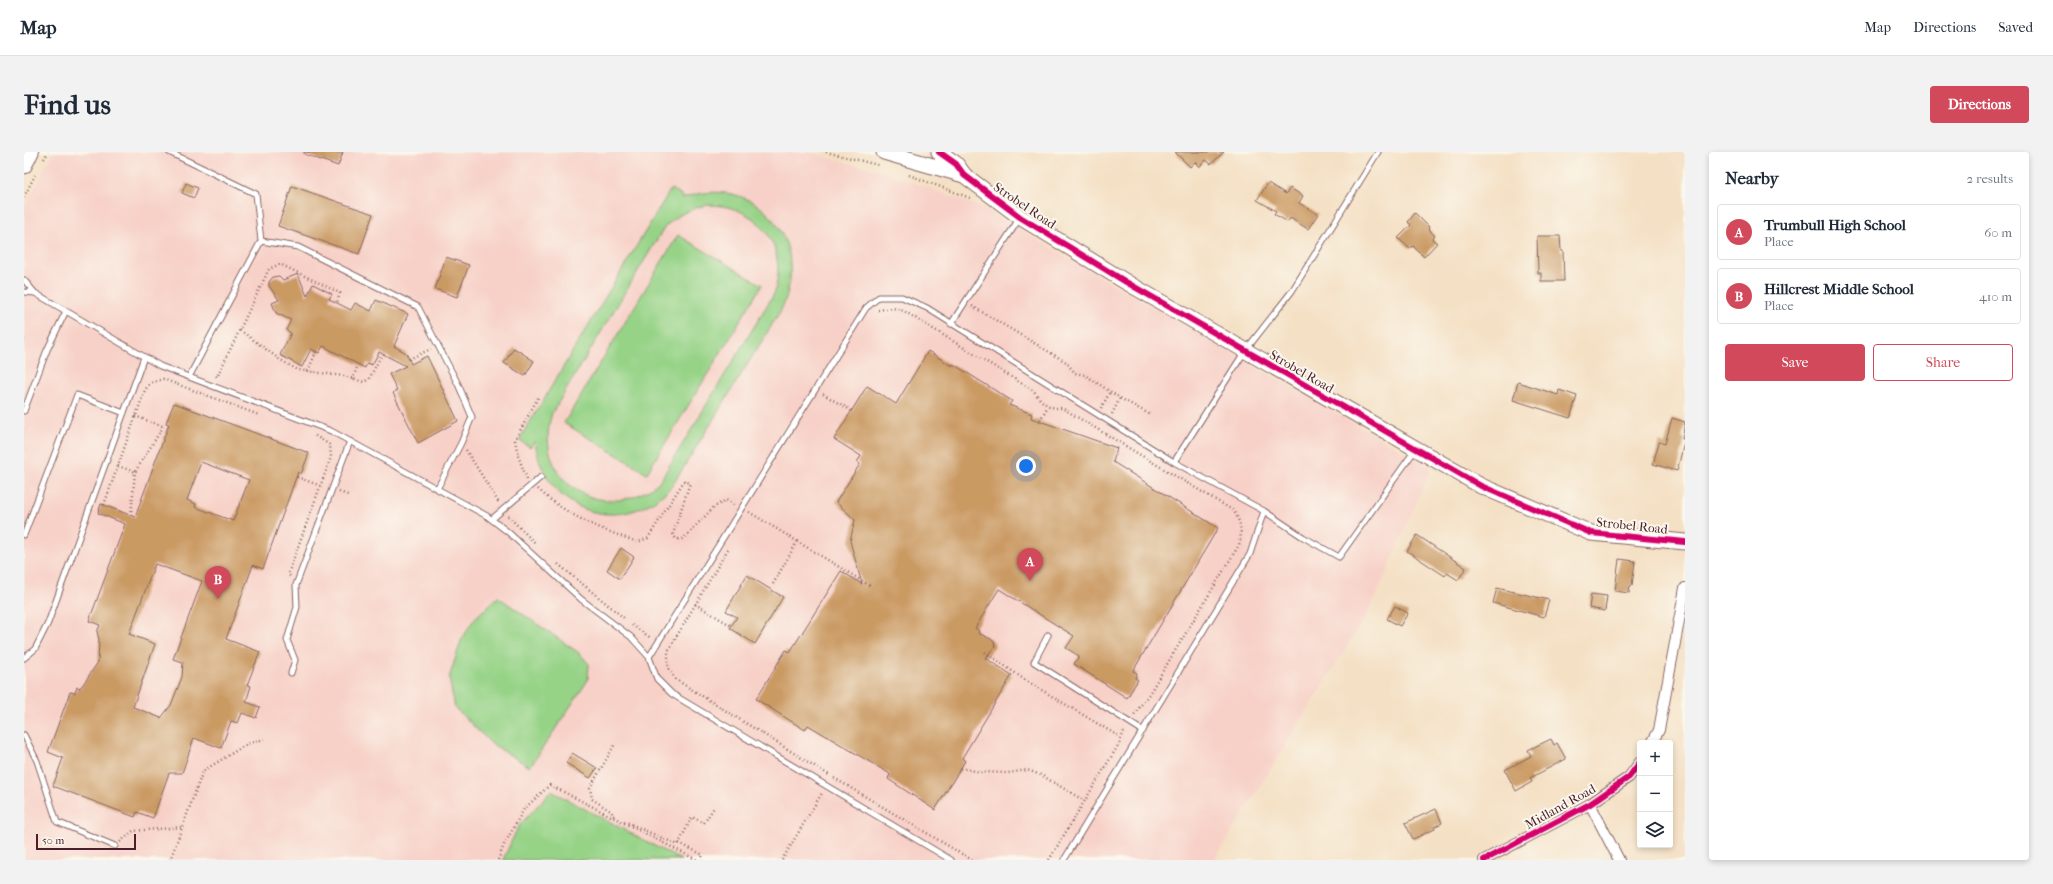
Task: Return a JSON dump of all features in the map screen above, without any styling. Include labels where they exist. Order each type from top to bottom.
[{"type":"street","points":[[24,165],[31,152]]},
{"type":"street","name":"Strobel Road","points":[[939,152],[956,164],[964,175],[1020,218],[1126,282],[1481,486],[1591,532],[1685,542]]},
{"type":"street","name":"Strobel Road","points":[[881,159],[964,175]]},
{"type":"street","points":[[1653,740],[1658,730],[1685,588]]},
{"type":"street","name":"Midland Road","points":[[1484,860],[1590,804],[1629,777],[1637,766]]},
{"type":"street","points":[[1590,804],[1618,860]]},
{"type":"lane","points":[[169,152],[256,194],[261,241],[189,377]]},
{"type":"lane","points":[[1174,462],[1245,351],[1292,291],[1378,152]]},
{"type":"lane","points":[[951,324],[1020,218]]},
{"type":"lane","points":[[261,241],[298,247],[418,307],[472,417],[461,443],[437,488]]},
{"type":"lane","points":[[24,280],[34,293],[160,366],[331,431],[350,440],[492,519],[582,600],[631,637],[649,658],[656,679],[672,694],[951,860]]},
{"type":"lane","points":[[24,292],[34,293]]},
{"type":"lane","points":[[649,658],[866,308],[880,297],[902,297],[926,308],[1174,462],[1264,511],[1303,537],[1339,557],[1415,449]]},
{"type":"lane","points":[[24,411],[47,350],[66,312]]},
{"type":"lane","points":[[24,658],[35,649],[48,623],[144,357]]},
{"type":"lane","points":[[24,535],[77,396],[124,413]]},
{"type":"lane","points":[[291,674],[296,660],[286,640],[298,607],[296,585],[350,440]]},
{"type":"lane","points":[[492,519],[540,478]]},
{"type":"lane","points":[[1064,860],[1250,554],[1264,511]]},
{"type":"lane","points":[[1048,635],[1034,662],[1143,731]]},
{"type":"lane","points":[[24,735],[37,761],[57,822],[115,846]]},
{"type":"path","points":[[826,152],[881,159]]},
{"type":"path","points":[[908,175],[976,200]]},
{"type":"path","points":[[217,377],[269,268],[280,264],[340,293],[337,303]]},
{"type":"path","points":[[966,302],[1066,362],[1075,373],[1085,375],[1110,392],[1149,414]]},
{"type":"path","points":[[875,311],[894,308],[904,312],[1034,391],[1040,401],[1048,406],[1054,409],[1062,408],[1234,511],[1240,521],[1242,533],[1239,545],[1149,694],[1120,737],[1118,744],[1049,860]]},
{"type":"path","points":[[240,330],[279,359],[298,370],[344,376],[352,380],[364,382],[369,379],[382,354]]},
{"type":"path","points":[[308,371],[316,352]]},
{"type":"path","points":[[352,380],[358,365]]},
{"type":"path","points":[[104,505],[145,390],[150,383],[163,379],[263,416]]},
{"type":"path","points":[[818,400],[826,387]]},
{"type":"path","points":[[822,394],[852,411]]},
{"type":"path","points":[[539,396],[514,440],[518,456],[528,480],[545,496],[576,517],[609,532],[638,542],[648,538],[684,481],[690,483],[673,534],[676,539],[683,539],[714,506],[726,500],[742,508],[872,587]]},
{"type":"path","points":[[1040,420],[1048,406]]},
{"type":"path","points":[[131,515],[135,472],[164,427],[136,416]]},
{"type":"path","points":[[296,585],[288,574],[331,457],[330,445],[307,432]]},
{"type":"path","points":[[118,466],[135,472]]},
{"type":"path","points":[[746,520],[754,506]]},
{"type":"path","points":[[773,584],[797,542]]},
{"type":"path","points":[[730,546],[666,655],[668,668],[675,679],[832,777],[972,860]]},
{"type":"path","points":[[695,604],[732,626]]},
{"type":"path","points":[[985,652],[1025,680],[1120,737]]},
{"type":"path","points":[[170,860],[203,771],[247,744],[264,739]]},
{"type":"path","points":[[614,744],[590,788],[592,799],[612,812],[612,815],[678,845],[679,843],[703,855],[701,860]]},
{"type":"path","points":[[961,768],[980,772],[1008,773],[1027,770],[1041,775],[1084,801]]},
{"type":"path","points":[[782,860],[832,777]]},
{"type":"path","points":[[498,860],[504,845],[524,809],[550,785],[697,860]]},
{"type":"path","points":[[679,843],[692,817],[704,823],[716,806]]},
{"type":"path","points":[[115,846],[133,831],[182,827]]},
{"type":"shaded area","points":[[53,152],[806,152],[884,172],[979,206],[1431,468],[1372,606],[1214,860],[24,860],[24,208]]},
{"type":"green space","points":[[671,189],[682,196],[681,199],[708,193],[732,194],[754,203],[771,217],[783,236],[790,259],[789,284],[781,310],[672,486],[652,502],[631,511],[609,514],[588,510],[569,501],[553,486],[541,466],[535,441],[530,447],[519,440]],"holes":[[[708,205],[726,207],[742,212],[755,221],[766,232],[773,245],[777,260],[778,276],[774,294],[660,481],[639,494],[618,500],[597,499],[578,491],[563,478],[552,460],[548,438],[552,413],[664,228],[674,219],[695,208]]]},
{"type":"green space","points":[[678,235],[762,285],[647,473],[564,423]]},
{"type":"green space","points":[[498,597],[579,653],[589,664],[588,680],[530,767],[492,744],[455,708],[449,678],[461,641],[474,619]]},
{"type":"green space","points":[[551,791],[681,860],[503,860],[518,827]]},
{"type":"building","points":[[304,152],[343,152],[338,166],[304,154]]},
{"type":"building","points":[[1175,152],[1224,152],[1211,164],[1206,160],[1199,167],[1195,162],[1190,167]]},
{"type":"building","points":[[186,183],[198,188],[194,198],[182,193]]},
{"type":"building","points":[[1268,183],[1286,194],[1290,188],[1303,196],[1299,203],[1318,214],[1308,229],[1290,218],[1288,222],[1274,214],[1276,211],[1257,200]]},
{"type":"building","points":[[292,186],[373,214],[359,254],[278,226]]},
{"type":"building","points":[[1415,213],[1429,227],[1428,229],[1435,236],[1432,239],[1437,243],[1424,257],[1413,246],[1410,249],[1398,238],[1411,225],[1408,222]]},
{"type":"building","points":[[1537,236],[1560,236],[1561,251],[1563,251],[1564,281],[1541,281],[1541,273],[1538,273]]},
{"type":"building","points":[[446,257],[469,265],[457,297],[435,289]]},
{"type":"building","points":[[298,274],[307,296],[313,284],[332,294],[329,299],[351,310],[355,303],[371,311],[376,300],[408,314],[394,346],[406,353],[411,364],[427,356],[458,421],[418,443],[393,393],[397,390],[389,374],[406,366],[379,352],[372,365],[367,363],[365,368],[323,346],[319,353],[311,349],[302,367],[280,355],[291,333],[286,330],[291,320],[276,313],[272,303],[279,300],[269,286],[269,282],[273,277],[279,276],[283,280]]},
{"type":"building","points":[[514,348],[534,361],[525,376],[504,363]]},
{"type":"building","points":[[928,351],[952,366],[953,364],[1012,401],[1009,405],[1032,414],[1031,418],[1117,448],[1113,462],[1218,528],[1133,671],[1137,673],[1135,678],[1138,680],[1127,698],[1074,664],[1079,656],[1066,648],[1074,636],[999,589],[975,628],[979,631],[978,633],[994,642],[995,646],[985,658],[1012,675],[962,758],[965,761],[935,810],[888,779],[890,774],[808,725],[805,730],[756,699],[786,650],[790,652],[841,571],[862,584],[850,541],[855,520],[836,502],[860,464],[857,462],[861,456],[834,439],[867,386],[896,404]]},
{"type":"building","points":[[1518,382],[1558,395],[1559,390],[1577,396],[1570,418],[1513,400]]},
{"type":"building","points":[[174,403],[309,453],[301,474],[298,472],[263,569],[253,565],[226,639],[260,652],[247,685],[251,686],[246,702],[260,707],[256,718],[242,713],[238,723],[231,721],[221,748],[194,738],[182,773],[169,773],[153,818],[137,812],[135,817],[53,786],[63,758],[48,752],[70,692],[75,693],[77,687],[80,688],[98,662],[99,639],[97,632],[100,625],[89,621],[125,524],[98,513],[101,504],[135,517],[169,424],[166,423]],"holes":[[[201,462],[249,480],[233,521],[195,507],[196,504],[187,500]],[[155,564],[202,581],[173,659],[183,662],[182,677],[171,705],[161,718],[133,707],[155,644],[129,634]]]},
{"type":"building","points":[[1672,418],[1685,422],[1682,439],[1685,439],[1677,471],[1653,464],[1659,442],[1665,444]]},
{"type":"building","points":[[1417,535],[1466,568],[1458,580],[1447,573],[1445,576],[1407,551]]},
{"type":"building","points":[[621,548],[634,557],[620,579],[607,570]]},
{"type":"building","points":[[1619,559],[1635,561],[1632,586],[1630,586],[1629,593],[1615,591]]},
{"type":"building","points":[[747,575],[783,597],[755,644],[730,628],[737,617],[726,611]]},
{"type":"building","points":[[1497,588],[1549,600],[1544,617],[1493,603]]},
{"type":"building","points":[[1591,594],[1607,596],[1605,611],[1589,608]]},
{"type":"building","points":[[1395,606],[1408,613],[1400,626],[1387,619]]},
{"type":"building","points":[[1551,739],[1554,745],[1557,743],[1566,759],[1530,778],[1532,782],[1516,791],[1505,770],[1531,756],[1528,750]]},
{"type":"building","points":[[572,753],[597,768],[590,778],[566,763]]},
{"type":"building","points":[[1436,809],[1442,823],[1434,827],[1435,829],[1413,839],[1405,823]]},
{"type":"cycle path","points":[[939,152],[956,164],[964,175],[1020,217],[1126,282],[1481,486],[1591,533],[1685,542]]},
{"type":"cycle path","points":[[1484,860],[1590,804],[1629,777],[1637,766]]},
{"type":"place","name":"Trumbull High School","points":[[1030,581]]},
{"type":"place","name":"Hillcrest Middle School","points":[[218,599]]}]
